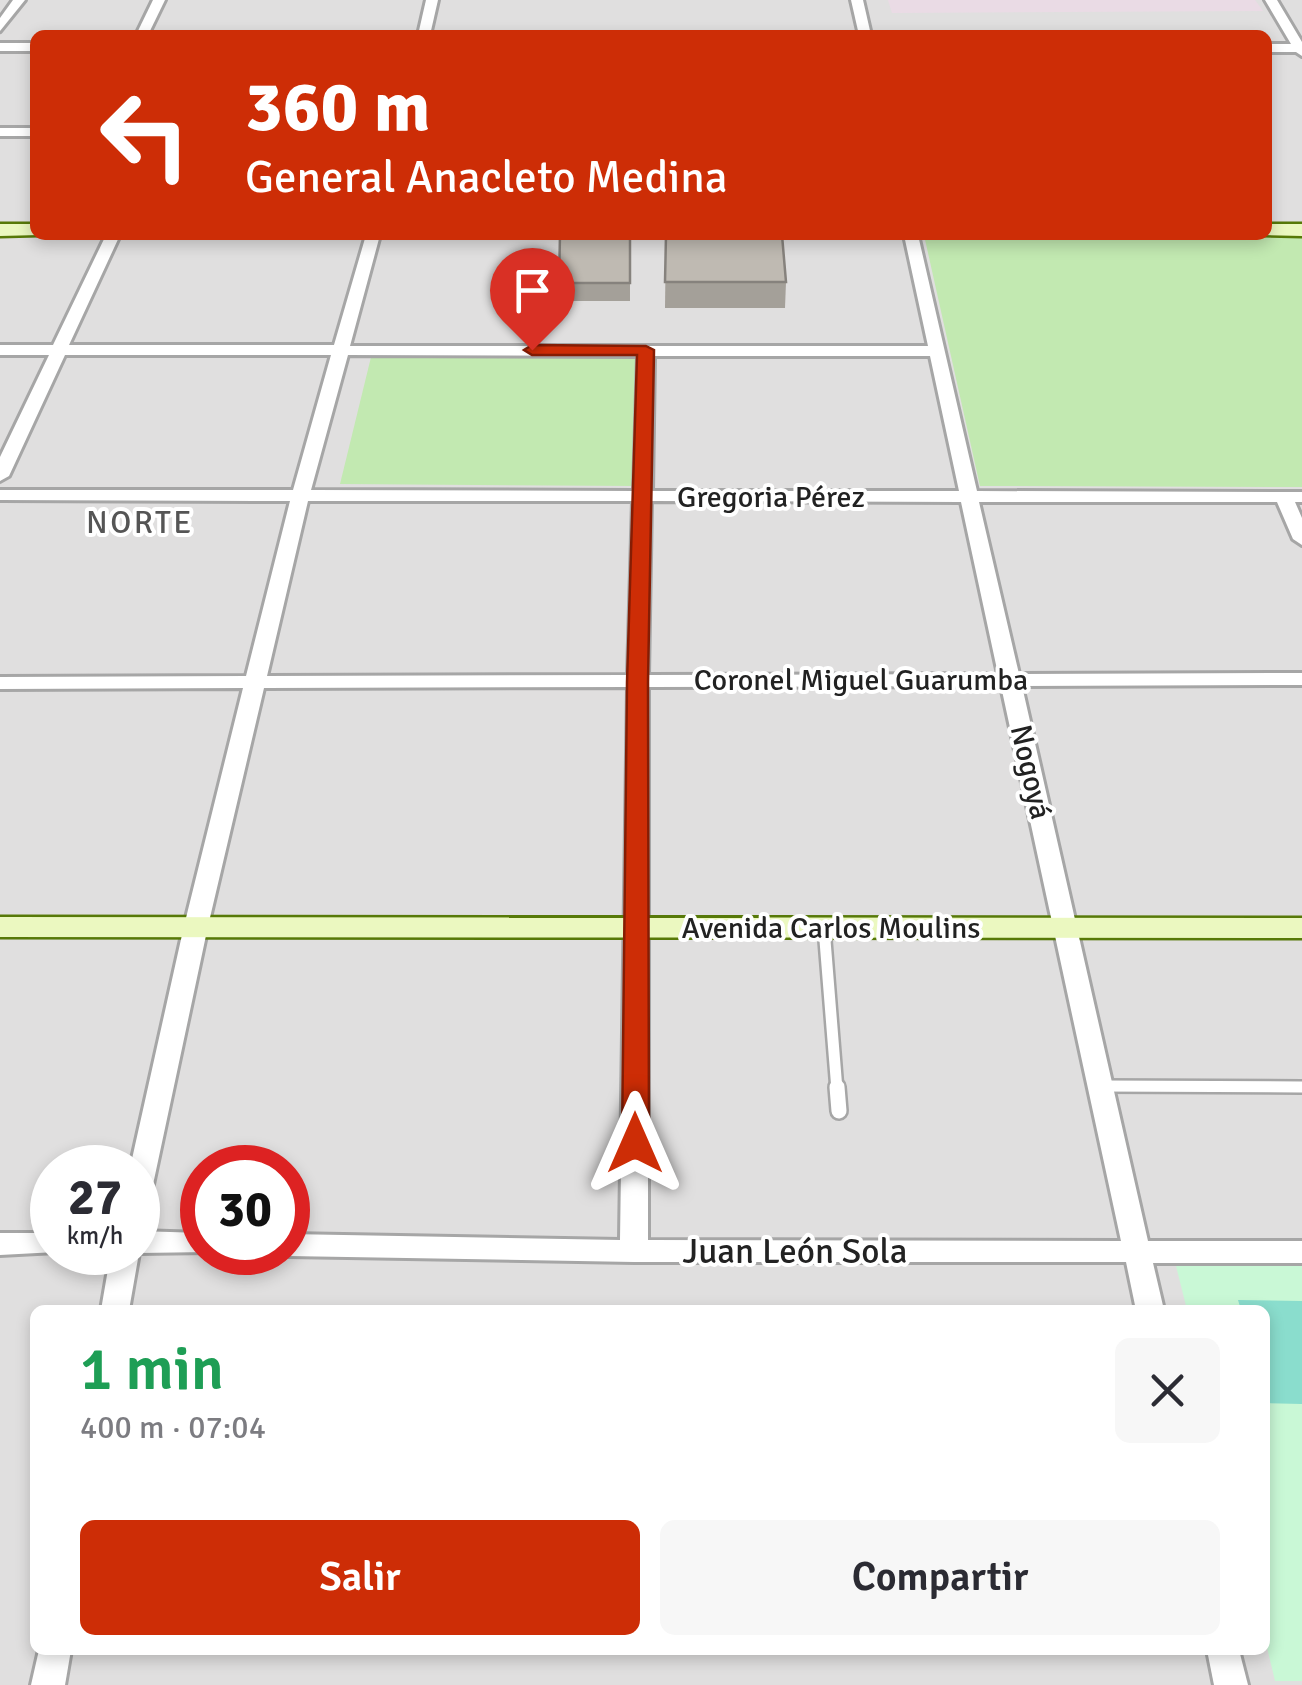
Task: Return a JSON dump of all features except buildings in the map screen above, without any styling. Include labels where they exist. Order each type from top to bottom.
[{"type":"street","points":[[0,27],[18,0]]},
{"type":"street","points":[[144,30],[159,0]]},
{"type":"street","points":[[425,30],[432,0]]},
{"type":"street","points":[[857,0],[864,30]]},
{"type":"street","points":[[1270,0],[1301,49]]},
{"type":"street","points":[[0,47],[30,47]]},
{"type":"street","points":[[1272,48],[1301,49]]},
{"type":"street","points":[[0,132],[30,132]]},
{"type":"street","points":[[0,230],[30,230]]},
{"type":"street","points":[[1272,230],[1302,230]]},
{"type":"street","points":[[0,476],[111,240]]},
{"type":"street","points":[[149,1145],[196,926],[300,497],[372,240]]},
{"type":"street","name":"Nogoyá","points":[[912,240],[1149,1305]]},
{"type":"street","points":[[0,350],[939,351]]},
{"type":"street","points":[[634,1251],[638,682],[646,350]]},
{"type":"street","name":"Gregoria Pérez","points":[[0,495],[1292,496]]},
{"type":"street","points":[[1292,496],[1302,538]]},
{"type":"street","name":"Coronel Miguel Guarumba","points":[[0,682],[1302,679]]},
{"type":"street","name":"Avenida Carlos Moulins","points":[[0,927],[1302,928]]},
{"type":"street","points":[[0,1244],[30,1243]]},
{"type":"street","name":"Juan León Sola","points":[[310,1245],[634,1251],[1302,1252]]},
{"type":"street","points":[[116,1305],[121,1275]]},
{"type":"street","points":[[48,1685],[53,1655]]},
{"type":"street","points":[[1224,1655],[1231,1685]]},
{"type":"lane","points":[[824,928],[839,1111]]},
{"type":"lane","points":[[1100,1086],[1302,1088]]},
{"type":"shaded area","points":[[0,0],[1302,0],[1302,1685],[0,1685]]},
{"type":"shaded area","points":[[888,0],[1255,0],[1263,11],[892,13]]},
{"type":"shaded area","points":[[1238,1300],[1302,1301],[1302,1404],[1270,1403],[1270,1305],[1240,1305]]},
{"type":"green space","points":[[1272,235],[1302,235],[1302,487],[980,486],[925,240],[1272,240]]},
{"type":"green space","points":[[372,353],[639,354],[634,486],[340,484]]},
{"type":"green space","points":[[1175,1262],[1302,1262],[1302,1681],[1275,1681],[1269,1655],[1270,1305],[1186,1305]]},
{"type":"district","name":"NORTE","points":[[140,522]]},
{"type":"route","points":[[532,350],[646,350],[638,682],[635,1143]]}]
